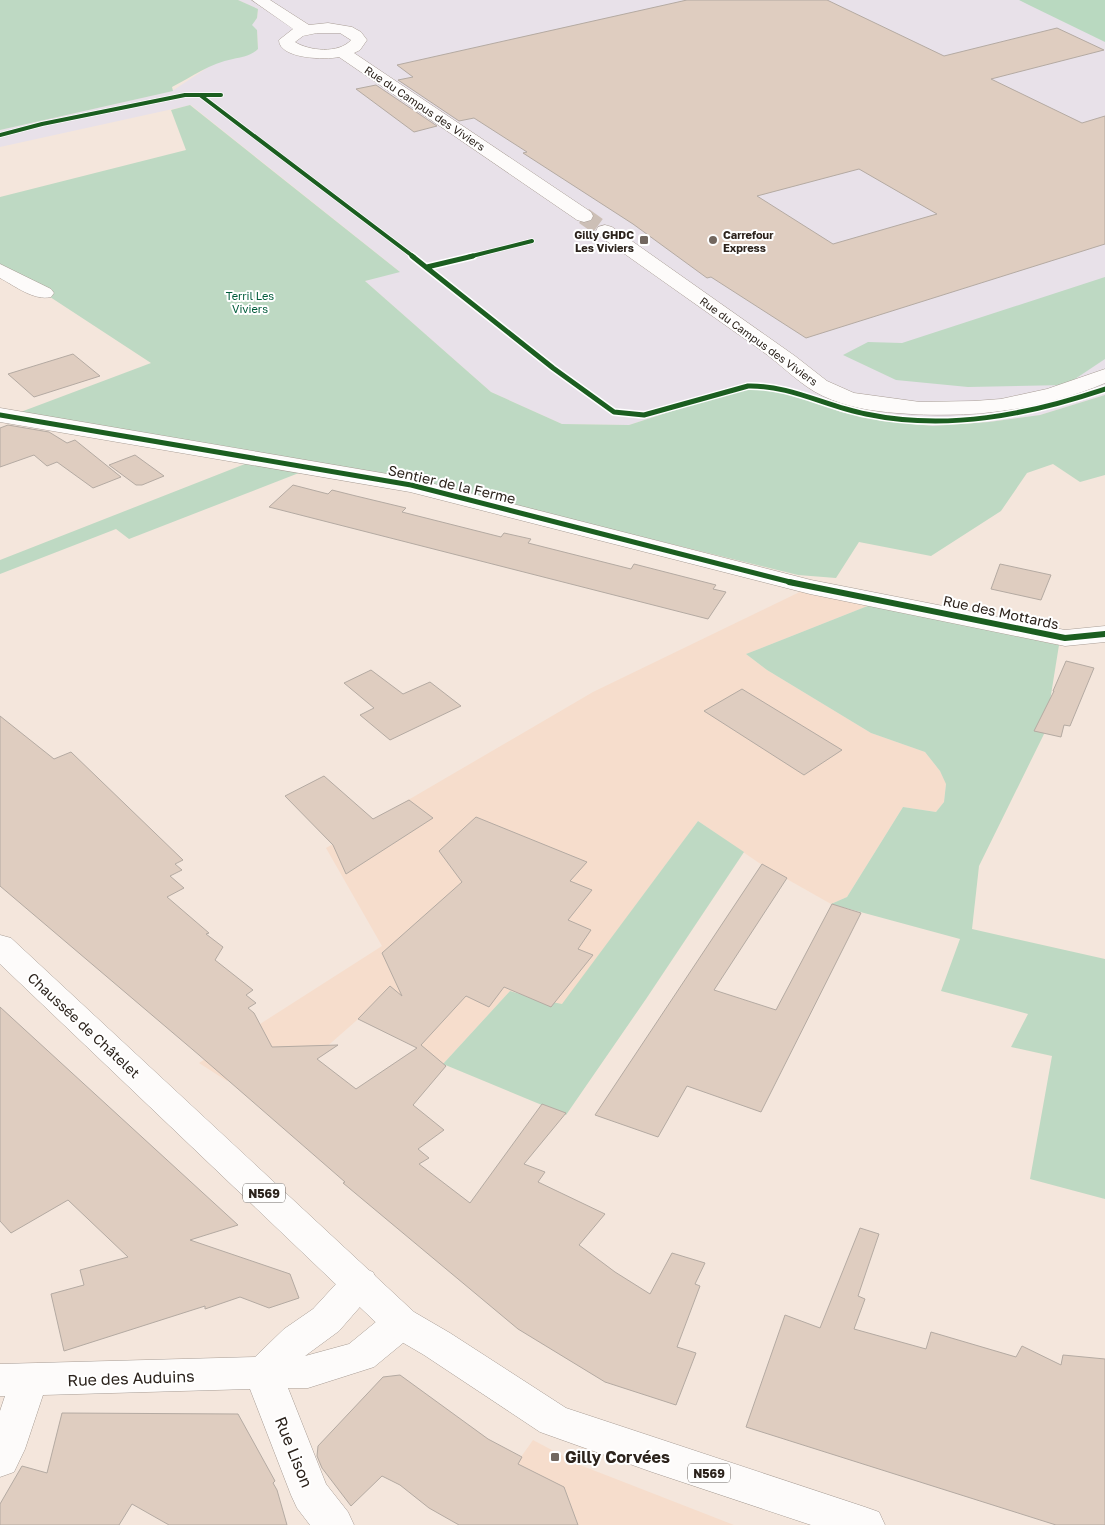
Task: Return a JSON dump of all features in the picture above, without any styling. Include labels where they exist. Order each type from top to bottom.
[{"type":"street","points":[[260,0],[306,30]]},
{"type":"street","points":[[341,29],[356,35],[359,40],[356,44],[341,51],[308,53],[291,48],[287,44],[290,36],[306,30],[341,29]]},
{"type":"street","name":"Rue du Campus des Viviers","points":[[341,51],[584,216]]},
{"type":"street","name":"Rue du Campus des Viviers","points":[[605,231],[788,360],[811,380],[832,392],[850,398],[874,404],[919,409],[962,409],[1001,405],[1040,397],[1105,375]]},
{"type":"street","points":[[0,270],[44,293]]},
{"type":"street","name":"Sentier de la Ferme","points":[[0,415],[410,485],[810,587],[892,602]]},
{"type":"street","name":"Rue des Mottards","points":[[892,602],[1065,638],[1105,634]]},
{"type":"street","name":"Chaussée de Châtelet","points":[[0,946],[360,1282]]},
{"type":"street","points":[[263,1374],[298,1340],[326,1320],[360,1282]]},
{"type":"street","name":"N569","points":[[360,1282],[401,1323],[437,1344],[553,1420],[652,1455],[865,1525]]},
{"type":"street","name":"Rue des Auduins","points":[[15,1380],[308,1372],[362,1356],[401,1323]]},
{"type":"street","name":"Rue Lison","points":[[263,1374],[311,1494],[334,1525]]},
{"type":"street","points":[[0,1460],[6,1449],[15,1380]]},
{"type":"shaded area","points":[[238,0],[1105,0],[1105,395],[1040,415],[989,422],[933,426],[883,421],[841,412],[790,392],[764,387],[734,391],[629,425],[562,424],[491,392],[365,281],[399,271],[191,105],[0,147],[0,130],[172,91],[210,66],[221,61],[241,57],[258,49],[257,30],[251,25],[257,18],[258,9]]},
{"type":"shaded area","points":[[810,587],[870,605],[746,654],[767,670],[871,733],[925,752],[940,771],[946,783],[944,802],[936,812],[903,807],[847,897],[831,904],[762,865],[698,821],[562,1005],[510,991],[443,1064],[365,1013],[298,1072],[273,1051],[227,1081],[199,1063],[382,946],[326,848],[593,692]]},
{"type":"shaded area","points":[[533,1440],[580,1465],[734,1525],[487,1525],[521,1457]]},
{"type":"green space","points":[[0,0],[238,0],[258,9],[257,18],[252,25],[257,30],[258,49],[246,56],[209,67],[172,87],[173,91],[0,130]]},
{"type":"green space","points":[[1019,0],[1105,0],[1105,42],[1031,6]]},
{"type":"green space","name":"Terril Les Viviers","points":[[190,105],[400,272],[365,281],[491,392],[562,424],[629,425],[734,391],[764,387],[790,392],[841,412],[883,421],[933,426],[989,422],[1040,415],[1105,395],[1105,475],[1080,482],[1053,464],[1027,473],[1001,511],[931,556],[859,542],[836,578],[798,575],[397,477],[18,413],[151,363],[44,293],[0,268],[0,197],[186,150],[171,110]]},
{"type":"green space","points":[[1105,277],[1105,359],[1066,385],[968,387],[896,380],[843,355],[868,342],[902,343]]},
{"type":"green space","points":[[250,462],[304,471],[129,539],[116,529],[0,574],[0,560]]},
{"type":"green space","points":[[870,605],[1059,645],[1045,732],[979,866],[972,929],[1105,959],[1105,1199],[1030,1179],[1052,1056],[1011,1047],[1028,1014],[941,991],[960,939],[831,904],[847,897],[903,807],[936,812],[944,802],[946,784],[940,771],[925,752],[871,733],[767,670],[746,654]]},
{"type":"green space","points":[[698,821],[744,852],[566,1115],[443,1064],[510,991],[562,1004]]},
{"type":"building","points":[[687,0],[827,0],[944,56],[1057,28],[1104,50],[991,79],[1082,123],[1105,116],[1105,244],[806,338],[711,277],[707,278],[633,224],[523,153],[527,152],[474,118],[459,121],[398,80],[413,77],[397,65]],"holes":[[[859,169],[937,214],[833,244],[757,196]]]},
{"type":"building","points":[[376,85],[437,126],[414,132],[356,89]]},
{"type":"building","points":[[73,354],[100,376],[34,397],[8,374]]},
{"type":"building","points":[[8,425],[49,432],[67,443],[75,440],[121,477],[93,488],[57,462],[47,466],[34,455],[0,467],[0,428]]},
{"type":"building","points":[[135,455],[164,476],[142,485],[136,485],[109,465]]},
{"type":"building","points":[[293,485],[328,494],[332,490],[406,508],[402,512],[501,537],[504,533],[531,539],[528,543],[631,569],[634,564],[716,585],[713,589],[726,592],[708,619],[269,507]]},
{"type":"building","points":[[1000,564],[1051,575],[1041,600],[991,589]]},
{"type":"building","points":[[1066,661],[1094,668],[1070,726],[1064,725],[1061,737],[1034,731],[1054,691]]},
{"type":"building","points":[[371,670],[403,694],[430,682],[461,706],[390,740],[360,715],[374,708],[344,683]]},
{"type":"building","points":[[742,689],[842,750],[804,775],[704,711]]},
{"type":"building","points":[[0,716],[54,759],[71,752],[183,860],[175,864],[182,870],[170,876],[184,888],[167,897],[209,933],[206,934],[223,947],[215,960],[253,990],[246,995],[256,1003],[248,1008],[254,1013],[272,1047],[338,1045],[317,1059],[356,1089],[417,1048],[358,1019],[390,986],[402,996],[382,953],[462,882],[439,851],[476,817],[587,862],[570,881],[592,890],[568,920],[591,930],[578,949],[593,955],[551,1007],[504,987],[489,1007],[466,996],[421,1045],[446,1066],[413,1105],[444,1130],[418,1149],[429,1158],[419,1164],[470,1203],[542,1104],[566,1113],[524,1164],[545,1172],[538,1182],[605,1214],[579,1245],[615,1272],[650,1294],[672,1253],[705,1263],[695,1284],[700,1286],[677,1347],[696,1353],[676,1405],[605,1382],[518,1329],[343,1183],[345,1182],[199,1055],[0,886]]},
{"type":"building","points":[[324,776],[373,819],[409,800],[433,818],[346,874],[333,845],[285,796]]},
{"type":"building","points":[[762,864],[787,878],[714,990],[776,1010],[832,904],[861,913],[761,1112],[687,1086],[658,1137],[595,1115]]},
{"type":"building","points":[[0,1007],[238,1225],[190,1240],[290,1274],[299,1298],[269,1308],[240,1297],[205,1309],[205,1306],[64,1351],[51,1294],[84,1285],[80,1270],[128,1257],[68,1200],[11,1233],[0,1221]]},
{"type":"building","points":[[860,1228],[879,1234],[858,1296],[865,1299],[854,1329],[926,1349],[931,1332],[1016,1357],[1022,1346],[1061,1365],[1063,1355],[1105,1359],[1105,1525],[1056,1525],[746,1427],[785,1315],[820,1328]]},
{"type":"building","points":[[400,1375],[488,1439],[522,1457],[518,1464],[564,1487],[578,1525],[459,1525],[429,1508],[400,1485],[382,1476],[351,1506],[322,1468],[317,1456],[318,1446],[383,1377]]},
{"type":"building","points":[[62,1413],[238,1414],[275,1481],[273,1483],[277,1490],[287,1525],[169,1525],[132,1504],[119,1525],[0,1525],[0,1504],[22,1466],[47,1473]]},
{"type":"tunnel","points":[[584,216],[605,231]]},
{"type":"cycle path","points":[[0,135],[42,124],[185,95],[221,95]]},
{"type":"cycle path","points":[[200,95],[376,227],[553,368],[614,412],[644,415],[748,386],[763,386],[778,387],[865,414],[926,422],[956,421],[1017,414],[1076,399],[1105,389]]},
{"type":"cycle path","points":[[427,267],[532,241]]},
{"type":"cycle path","points":[[0,415],[411,485],[810,587],[1065,638],[1105,634]]},
{"type":"place","name":"Gilly GHDC Les Viviers","points":[[644,240]]},
{"type":"place","name":"Carrefour Express","points":[[713,240]]},
{"type":"place","name":"Gilly Corvées","points":[[555,1457]]}]
